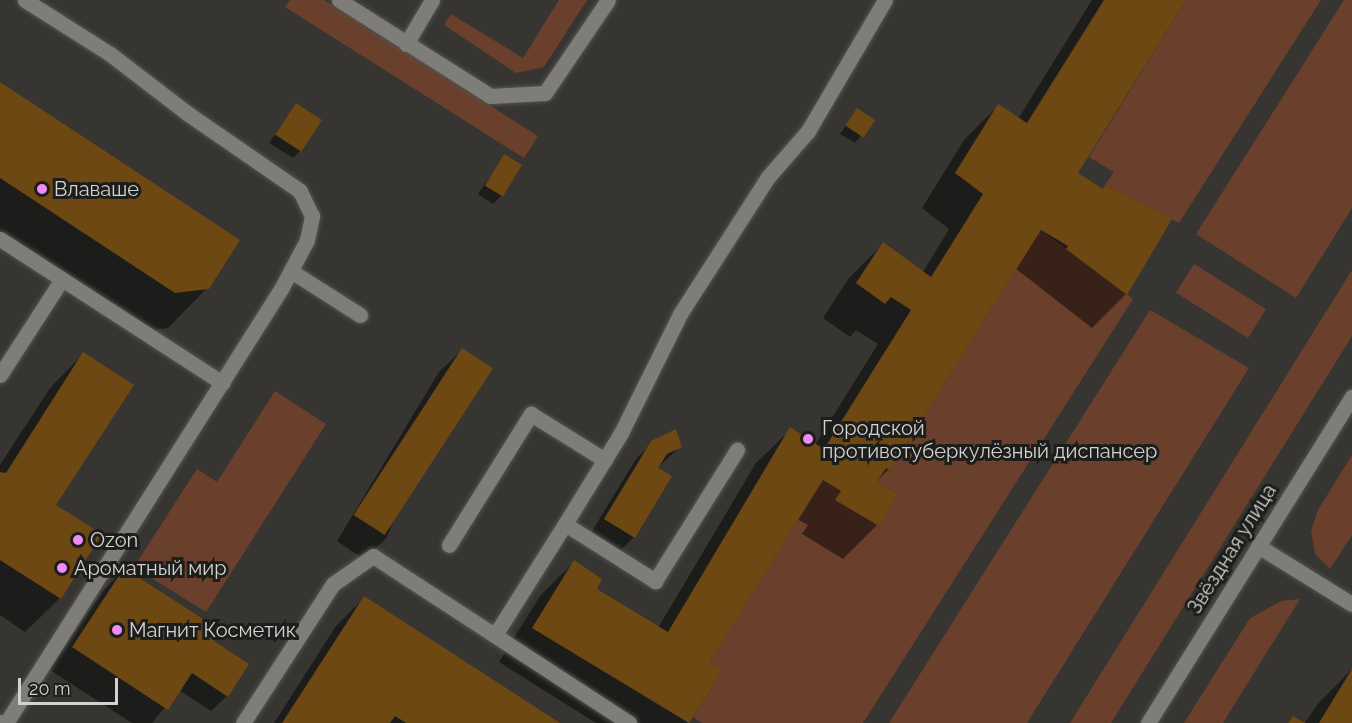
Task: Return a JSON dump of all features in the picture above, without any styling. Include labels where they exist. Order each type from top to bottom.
[{"type":"street","points":[[3,723],[223,383],[291,271],[307,240],[312,216],[300,191],[187,113],[110,54],[25,0]]},
{"type":"street","points":[[339,0],[490,96],[545,93],[608,0]]},
{"type":"street","points":[[406,44],[432,0]]},
{"type":"street","points":[[495,635],[605,460],[680,314],[768,177],[808,131],[885,0]]},
{"type":"street","points":[[0,239],[223,383]]},
{"type":"street","points":[[291,271],[360,315]]},
{"type":"street","points":[[0,375],[62,279]]},
{"type":"street","name":"Звёздная улица","points":[[1148,723],[1352,397]]},
{"type":"street","points":[[449,545],[531,414],[605,460]]},
{"type":"street","points":[[566,524],[655,581],[737,450]]},
{"type":"street","points":[[1258,546],[1352,604]]},
{"type":"street","points":[[243,723],[333,584],[373,556],[629,723]]},
{"type":"shaded area","points":[[290,0],[324,0],[538,136],[524,158],[285,7]]},
{"type":"shaded area","points":[[559,0],[587,0],[544,67],[516,73],[444,25],[451,14],[523,58]]},
{"type":"shaded area","points":[[1186,0],[1321,0],[1179,223],[1105,185],[1114,172],[1089,157]]},
{"type":"shaded area","points":[[1344,0],[1352,0],[1352,208],[1296,298],[1196,234]]},
{"type":"shaded area","points":[[1041,230],[1133,299],[863,723],[702,723],[693,717],[723,670],[710,662],[823,480],[841,491],[836,500],[879,526],[898,494],[877,482],[886,468],[890,470]]},
{"type":"shaded area","points":[[1194,264],[1266,309],[1248,338],[1176,293]]},
{"type":"shaded area","points":[[1352,270],[1352,336],[1111,723],[1070,723]]},
{"type":"shaded area","points":[[1150,310],[1249,368],[1027,723],[889,723]]},
{"type":"shaded area","points":[[275,391],[326,424],[206,612],[134,567],[197,469],[217,482]]},
{"type":"shaded area","points":[[1352,455],[1352,535],[1330,569],[1315,554],[1311,531],[1318,510]]},
{"type":"shaded area","points":[[1300,599],[1223,723],[1184,723],[1250,618],[1281,601]]},
{"type":"building","points":[[1104,0],[1186,0],[1078,173],[1103,189],[1105,185],[1172,219],[1127,295],[1066,249],[1068,246],[1041,230],[890,470],[886,468],[877,482],[898,494],[879,526],[835,500],[841,491],[823,480],[710,662],[723,670],[689,723],[532,628],[574,560],[602,579],[597,589],[668,632],[790,427],[824,449],[911,310],[891,297],[885,304],[856,283],[883,242],[931,277],[983,194],[955,173],[998,104],[1027,123]]},
{"type":"building","points":[[0,82],[240,240],[209,289],[175,293],[0,178]]},
{"type":"building","points":[[296,103],[322,120],[301,152],[275,135]]},
{"type":"building","points":[[857,108],[875,120],[863,138],[845,125]]},
{"type":"building","points":[[504,154],[522,165],[503,197],[485,186]]},
{"type":"building","points":[[462,348],[493,368],[385,535],[354,515]]},
{"type":"building","points":[[83,352],[134,385],[56,505],[102,534],[61,599],[0,560],[0,472],[6,473]]},
{"type":"building","points":[[676,429],[682,447],[667,454],[658,468],[672,476],[635,538],[604,519],[651,441]]},
{"type":"building","points":[[124,568],[220,630],[214,641],[249,664],[228,697],[192,673],[168,710],[72,647]]},
{"type":"building","points":[[364,596],[560,723],[406,723],[395,716],[390,723],[282,723]]},
{"type":"building","points":[[1352,669],[1352,723],[1319,723],[1339,690]]},
{"type":"building","points":[[1293,716],[1305,723],[1288,723]]},
{"type":"place","name":"Влаваше","points":[[42,189]]},
{"type":"place","name":"Городской противотуберкулёзный диспансер","points":[[808,439]]},
{"type":"place","name":"Ozon","points":[[78,540]]},
{"type":"place","name":"Ароматный мир","points":[[62,568]]},
{"type":"place","name":"Магнит Косметик","points":[[117,630]]}]
